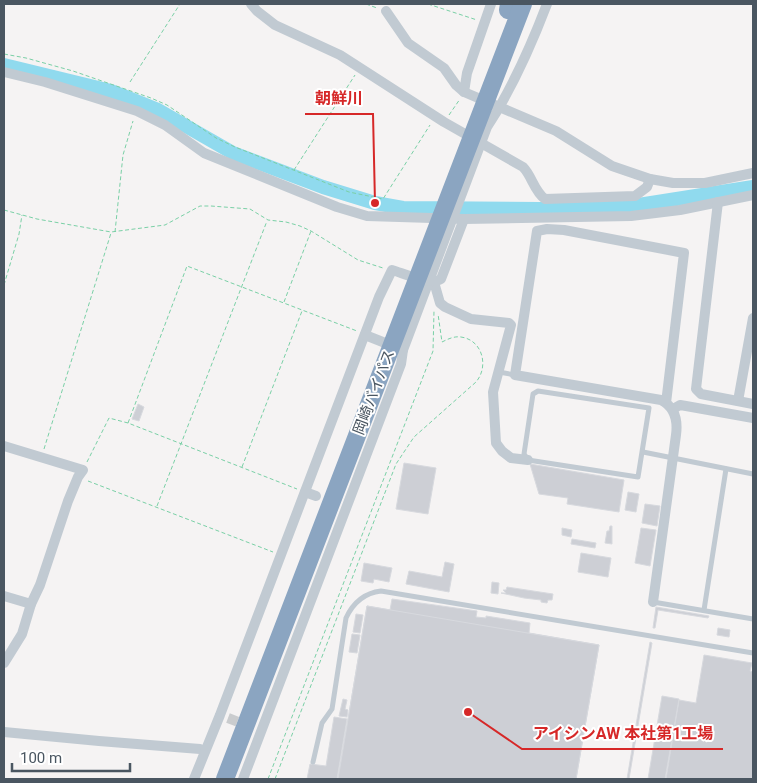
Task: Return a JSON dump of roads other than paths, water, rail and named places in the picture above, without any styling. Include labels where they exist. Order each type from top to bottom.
[{"type":"highway","points":[[500,64],[529,4]]},
{"type":"highway","name":"岡崎バイパス","points":[[399,311],[500,64],[508,5]]},
{"type":"highway","name":"岡崎バイパス","points":[[206,778],[389,342],[508,5]]},
{"type":"street","points":[[251,4],[275,25],[340,56],[440,119],[523,167],[545,199],[635,196],[646,187],[650,179]]},
{"type":"street","points":[[206,778],[224,717],[305,492],[389,342],[487,127],[500,107],[537,31],[547,4]]},
{"type":"street","points":[[464,92],[467,73],[485,23],[508,5]]},
{"type":"street","points":[[386,11],[408,43],[444,68],[456,85],[464,92],[556,131],[612,166],[650,179],[674,183],[705,183],[753,174]]},
{"type":"street","points":[[4,72],[45,82],[137,110],[165,125],[204,153],[367,216],[464,219],[631,216],[680,210],[753,195]]},
{"type":"street","points":[[718,202],[696,389],[701,394],[753,404]]},
{"type":"street","points":[[243,779],[258,730],[342,507],[401,364],[389,342],[379,297],[392,270],[434,282],[440,279],[464,219]]},
{"type":"street","points":[[653,602],[678,426],[670,406],[684,253],[564,230],[547,229],[536,231],[515,375],[656,398],[670,406],[686,406],[753,418]]},
{"type":"street","points":[[434,282],[440,303],[445,307],[470,319],[509,323],[512,325],[493,392],[496,443],[511,458],[528,460]]},
{"type":"street","points":[[738,401],[753,318]]},
{"type":"street","points":[[4,446],[80,473],[40,585],[31,604],[22,634],[4,663]]},
{"type":"street","points":[[305,492],[316,496]]},
{"type":"street","points":[[4,596],[31,604]]},
{"type":"street","points":[[4,732],[99,742],[200,749]]},
{"type":"lane","points":[[499,372],[515,375]]},
{"type":"lane","points":[[538,391],[649,408],[643,452],[638,477],[528,460],[524,454],[533,394],[538,391]]},
{"type":"lane","points":[[643,452],[753,474]]},
{"type":"lane","points":[[704,610],[726,469]]},
{"type":"lane","points":[[313,762],[322,723],[332,709],[346,618],[361,598],[373,592],[381,591],[753,653]]},
{"type":"lane","points":[[653,602],[753,620]]},
{"type":"waterway","points":[[4,65],[111,91],[158,110],[233,153],[323,187],[375,203],[403,208],[540,209],[632,206],[753,187]]},
{"type":"tunnel","points":[[228,718],[254,728]]},
{"type":"place","name":"朝鮮川","points":[[375,203]]},
{"type":"place","name":"アイシンAW 本社第1工場","points":[[468,712]]}]
